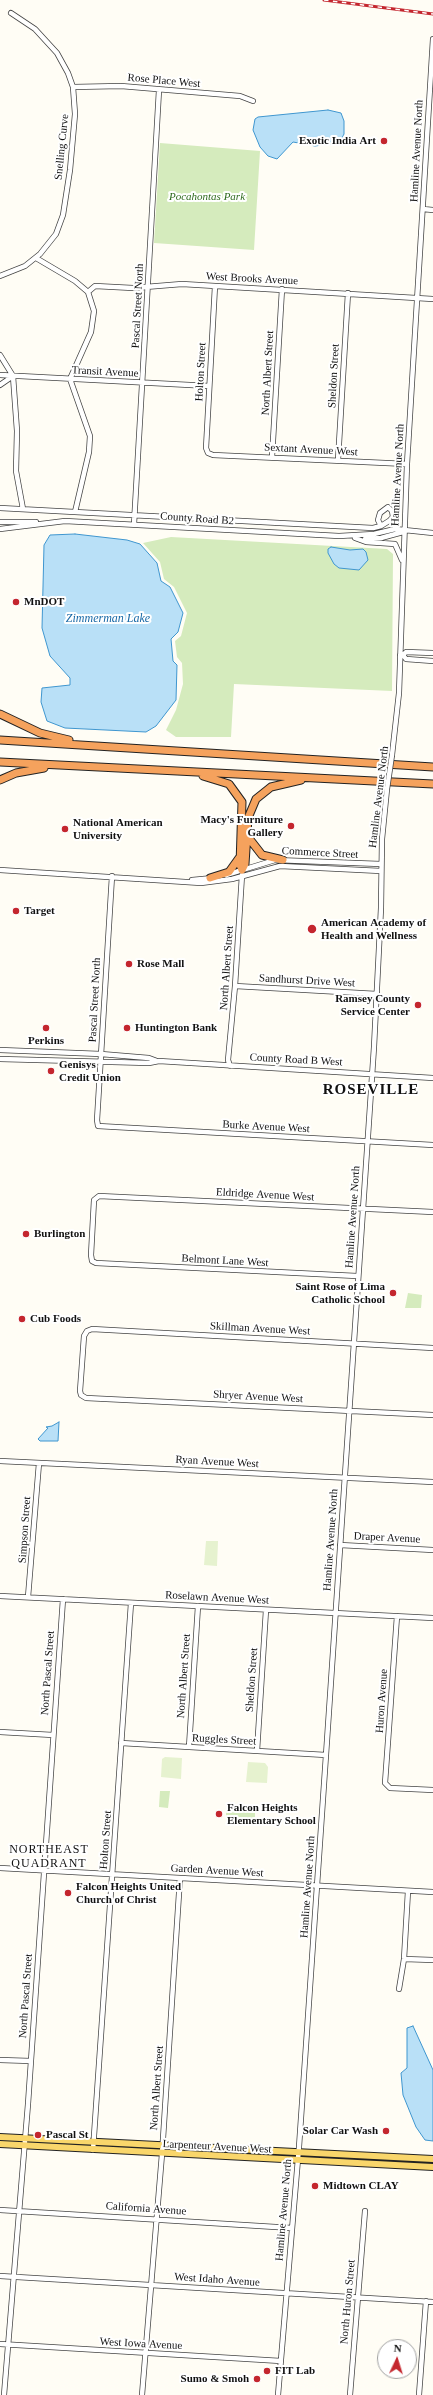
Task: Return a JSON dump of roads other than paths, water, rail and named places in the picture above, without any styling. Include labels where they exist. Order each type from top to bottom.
[{"type":"highway","points":[[0,714],[21,726],[52,737],[147,748]]},
{"type":"highway","points":[[0,740],[433,766]]},
{"type":"highway","points":[[0,762],[433,784]]},
{"type":"highway","points":[[0,780],[16,773],[36,769],[89,766]]},
{"type":"highway","points":[[175,771],[221,781],[229,784],[238,794],[243,808],[241,852],[242,873]]},
{"type":"highway","points":[[242,873],[245,864],[250,811],[256,799],[265,790],[291,781],[328,778]]},
{"type":"highway","points":[[248,836],[262,855],[283,860]]},
{"type":"highway","points":[[210,878],[229,872],[237,863],[241,852]]},
{"type":"main road","name":"Larpenteur Avenue West","points":[[0,2137],[433,2159]]},
{"type":"main road","name":"Larpenteur Avenue West","points":[[0,2144],[162,2154],[433,2167]]},
{"type":"street","name":"Snelling Curve","points":[[0,276],[18,270],[36,258],[56,234],[63,215],[70,170],[75,114],[73,87],[63,63],[48,41],[36,29],[11,13]]},
{"type":"street","name":"Hamline Avenue North","points":[[278,2395],[318,1885],[357,1276],[377,994],[381,864],[387,789],[398,702],[402,655],[403,562],[407,464],[423,209],[430,134],[433,39]]},
{"type":"street","name":"Rose Place West","points":[[73,87],[121,86],[240,96],[254,101]]},
{"type":"street","name":"Pascal Street North","points":[[134,524],[159,90]]},
{"type":"street","points":[[423,209],[433,210]]},
{"type":"street","points":[[36,258],[75,281],[88,292],[94,311],[94,326],[70,379],[90,436],[75,512]]},
{"type":"street","name":"West Brooks Avenue","points":[[88,292],[99,286],[148,287],[168,284],[433,299]]},
{"type":"street","name":"Holton Street","points":[[213,456],[208,453],[206,448],[215,286]]},
{"type":"street","name":"North Albert Street","points":[[272,457],[282,290]]},
{"type":"street","name":"Sheldon Street","points":[[338,460],[348,293]]},
{"type":"street","points":[[0,355],[13,376],[17,431],[16,471],[23,509]]},
{"type":"street","name":"Transit Avenue","points":[[0,375],[210,386]]},
{"type":"street","points":[[0,385],[13,376]]},
{"type":"street","name":"Sextant Avenue West","points":[[213,456],[272,457],[407,464]]},
{"type":"street","points":[[0,508],[373,528],[381,526]]},
{"type":"street","name":"County Road B2","points":[[0,522],[65,521],[349,536],[395,529],[433,533]]},
{"type":"street","name":"County Road B2","points":[[0,529],[44,522]]},
{"type":"street","name":"County Road B2","points":[[349,536],[355,538],[378,538],[404,531]]},
{"type":"street","points":[[355,538],[366,542],[395,544],[403,562]]},
{"type":"street","points":[[433,653],[406,652],[402,655],[406,659],[433,661]]},
{"type":"street","name":"Commerce Street","points":[[0,870],[211,882],[242,873],[267,862],[283,860],[381,864]]},
{"type":"street","name":"Commerce Street","points":[[189,880],[210,878],[280,866],[381,871]]},
{"type":"street","name":"North Albert Street","points":[[230,1066],[228,1060],[235,986],[242,873]]},
{"type":"street","name":"Pascal Street North","points":[[98,1126],[97,1120],[112,876]]},
{"type":"street","name":"Sandhurst Drive West","points":[[235,986],[377,994]]},
{"type":"street","name":"County Road B West","points":[[0,1050],[101,1054],[149,1058],[159,1061],[433,1078]]},
{"type":"street","name":"County Road B West","points":[[0,1059],[149,1063],[159,1061]]},
{"type":"street","name":"Burke Avenue West","points":[[98,1126],[433,1145]]},
{"type":"street","name":"Eldridge Avenue West","points":[[92,1261],[96,1197],[433,1212]]},
{"type":"street","name":"Belmont Lane West","points":[[92,1261],[96,1263],[357,1276]]},
{"type":"street","name":"Skillman Avenue West","points":[[82,1396],[80,1391],[84,1344],[86,1331],[92,1329],[433,1348]]},
{"type":"street","name":"Shryer Avenue West","points":[[82,1396],[86,1398],[433,1415]]},
{"type":"street","name":"Ryan Avenue West","points":[[0,1461],[433,1482]]},
{"type":"street","name":"Simpson Street","points":[[28,1597],[39,1463]]},
{"type":"street","name":"Draper Avenue","points":[[340,1545],[433,1550]]},
{"type":"street","name":"Roselawn Avenue West","points":[[0,1596],[433,1618]]},
{"type":"street","name":"North Pascal Street","points":[[4,2395],[25,2138],[63,1599]]},
{"type":"street","name":"Holton Street","points":[[93,2150],[132,1603]]},
{"type":"street","name":"North Albert Street","points":[[188,1747],[198,1606]]},
{"type":"street","name":"Sheldon Street","points":[[257,1751],[266,1610]]},
{"type":"street","name":"Huron Avenue","points":[[397,1616],[386,1786],[390,1788],[433,1790]]},
{"type":"street","points":[[0,1732],[53,1735]]},
{"type":"street","name":"Ruggles Street","points":[[121,1743],[326,1755]]},
{"type":"street","name":"Garden Avenue West","points":[[0,1868],[433,1892]]},
{"type":"street","name":"North Albert Street","points":[[142,2395],[162,2154],[180,1878]]},
{"type":"street","points":[[399,1989],[404,1959],[408,1891]]},
{"type":"street","points":[[404,1959],[433,1960]]},
{"type":"street","points":[[0,2060],[30,2061]]},
{"type":"street","name":"California Avenue","points":[[0,2210],[292,2228]]},
{"type":"street","name":"North Huron Street","points":[[350,2395],[365,2211]]},
{"type":"street","name":"West Idaho Avenue","points":[[0,2276],[433,2302]]},
{"type":"street","points":[[419,2395],[426,2302]]},
{"type":"street","name":"West Iowa Avenue","points":[[0,2344],[281,2361]]},
{"type":"water","points":[[328,110],[341,113],[344,121],[344,134],[341,140],[337,143],[315,146],[293,142],[277,159],[268,156],[260,147],[253,130],[255,119],[258,117]]},
{"type":"water","name":"Zimmerman Lake","points":[[75,534],[127,540],[140,544],[157,563],[161,581],[170,587],[183,613],[178,632],[171,639],[173,661],[177,665],[176,700],[156,726],[146,732],[65,728],[47,721],[41,702],[42,688],[70,685],[70,678],[50,656],[42,628],[44,545],[50,535]]},
{"type":"water","points":[[331,547],[350,550],[363,549],[366,552],[368,560],[359,570],[339,568],[334,564],[328,553],[328,549]]},
{"type":"water","points":[[59,1422],[58,1441],[40,1441],[38,1439],[48,1428],[46,1427],[52,1426]]},
{"type":"water","points":[[413,2026],[433,2070],[433,2141],[425,2140],[416,2127],[403,2095],[401,2073],[407,2068],[407,2028]]},
{"type":"railway","points":[[324,0],[433,14]]},
{"type":"place","name":"Exotic India Art","points":[[384,141]]},
{"type":"place","name":"MnDOT","points":[[16,602]]},
{"type":"place","name":"Macy's Furniture Gallery","points":[[291,826]]},
{"type":"place","name":"National American University","points":[[65,829]]},
{"type":"place","name":"Target","points":[[16,911]]},
{"type":"place","name":"American Academy of Health and Wellness","points":[[312,929]]},
{"type":"place","name":"Rose Mall","points":[[129,964]]},
{"type":"place","name":"Ramsey County Service Center","points":[[418,1005]]},
{"type":"place","name":"Perkins","points":[[46,1028]]},
{"type":"place","name":"Huntington Bank","points":[[127,1028]]},
{"type":"place","name":"Genisys Credit Union","points":[[51,1071]]},
{"type":"place","name":"Burlington","points":[[26,1234]]},
{"type":"place","name":"Saint Rose of Lima Catholic School","points":[[393,1293]]},
{"type":"place","name":"Cub Foods","points":[[22,1319]]},
{"type":"place","name":"Falcon Heights Elementary School","points":[[219,1814]]},
{"type":"place","name":"Falcon Heights United Church of Christ","points":[[68,1893]]},
{"type":"place","name":"Solar Car Wash","points":[[386,2131]]},
{"type":"place","name":"Pascal St","points":[[38,2135]]},
{"type":"place","name":"Midtown CLAY","points":[[315,2186]]},
{"type":"place","name":"FIT Lab","points":[[267,2371]]},
{"type":"place","name":"Sumo & Smoh","points":[[257,2379]]},
{"type":"district","name":"ROSEVILLE","points":[[371,1090]]},
{"type":"district","name":"NORTHEAST QUADRANT","points":[[49,1857]]},
{"type":"park label","name":"Pocahontas Park","points":[[207,197]]}]
